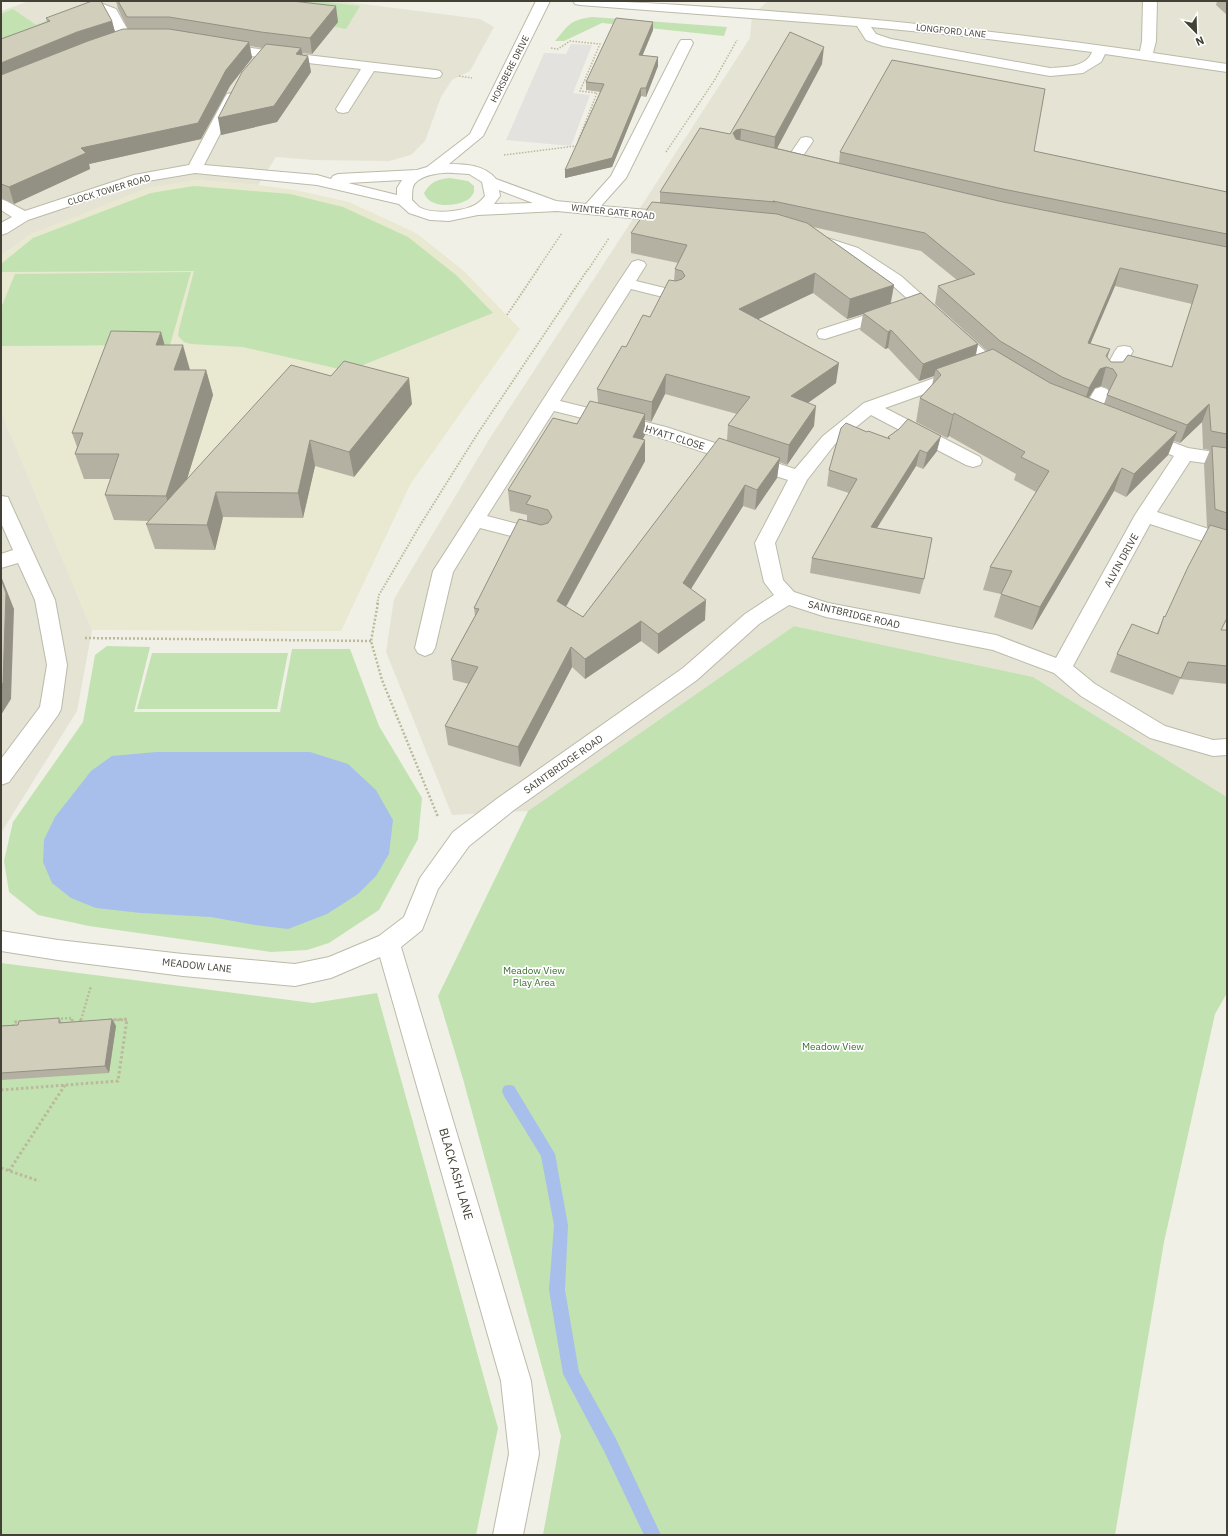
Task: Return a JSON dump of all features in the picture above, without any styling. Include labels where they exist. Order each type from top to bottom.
[{"type":"street","name":"HORSBERE DRIVE","points":[[405,202],[403,194],[405,186],[411,179],[478,148],[504,81],[543,1]]},
{"type":"street","name":"LONGFORD LANE","points":[[580,1],[674,5],[860,22],[1100,49],[1227,68]]},
{"type":"street","points":[[1146,56],[1149,42],[1150,1]]},
{"type":"street","points":[[95,5],[111,12],[120,42],[142,39]]},
{"type":"street","points":[[860,22],[871,37],[888,43],[1050,72],[1078,70],[1096,59],[1100,49]]},
{"type":"street","points":[[584,209],[618,178],[686,43]]},
{"type":"street","points":[[211,45],[259,60],[325,61],[435,74]]},
{"type":"street","points":[[343,109],[370,66]]},
{"type":"street","points":[[196,169],[238,87]]},
{"type":"street","points":[[806,141],[784,162],[806,167]]},
{"type":"street","points":[[476,210],[486,204],[492,197],[493,189],[487,179],[478,148]]},
{"type":"street","name":"WINTER GATE ROAD","points":[[427,172],[461,168],[473,171],[487,179],[557,206]]},
{"type":"street","name":"CLOCK TOWER ROAD","points":[[1,230],[23,217],[139,178],[196,169],[317,180],[405,202],[412,208],[422,213],[435,216],[450,217],[476,210]]},
{"type":"street","name":"CLOCK TOWER ROAD","points":[[317,180],[427,172]]},
{"type":"street","points":[[1,204],[23,217]]},
{"type":"street","name":"WINTER GATE ROAD","points":[[476,210],[557,206],[686,219]]},
{"type":"street","points":[[799,234],[852,250],[895,279],[989,364],[1016,380]]},
{"type":"street","points":[[426,648],[444,571],[638,265]]},
{"type":"street","points":[[626,284],[675,295]]},
{"type":"street","points":[[825,334],[921,302]]},
{"type":"street","points":[[1111,375],[1124,351]]},
{"type":"street","points":[[787,597],[774,582],[765,543],[799,477],[829,440],[870,407],[989,364]]},
{"type":"street","points":[[1088,417],[1101,393]]},
{"type":"street","name":"HYATT CLOSE","points":[[549,404],[660,431],[799,477]]},
{"type":"street","points":[[870,407],[972,461]]},
{"type":"street","points":[[1129,433],[1185,454],[1227,460]]},
{"type":"street","name":"ALVIN DRIVE","points":[[1061,668],[1145,515],[1185,454]]},
{"type":"street","points":[[1,502],[45,600],[57,665],[50,709],[1,776]]},
{"type":"street","points":[[1145,515],[1227,542]]},
{"type":"street","points":[[476,520],[542,537]]},
{"type":"street","points":[[1,561],[24,554]]},
{"type":"street","name":"SAINTBRIDGE ROAD","points":[[388,943],[414,923],[428,885],[461,839],[506,804],[690,674],[752,619],[787,597],[826,610],[996,643],[1061,668],[1088,690],[1158,732],[1213,748],[1227,747]]},
{"type":"street","name":"MEADOW LANE","points":[[1,941],[58,950],[168,963],[295,975],[331,968],[388,943]]},
{"type":"street","name":"BLACK ASH LANE","points":[[388,943],[516,1381],[524,1454],[508,1535]]},
{"type":"path","points":[[478,148],[576,147],[597,93],[580,92],[600,44],[570,42],[558,49]]},
{"type":"path","points":[[435,74],[504,81]]},
{"type":"path","points":[[507,315],[584,209]]},
{"type":"path","points":[[52,638],[370,641]]},
{"type":"path","points":[[80,1022],[87,999]]},
{"type":"path","points":[[50,1020],[72,1018],[70,1023],[88,1022]]},
{"type":"path","points":[[1,1090],[118,1081],[127,1019],[103,1021]]},
{"type":"path","points":[[8,1027],[14,1026],[15,1022],[29,1021]]},
{"type":"path","points":[[9,1171],[65,1085]]},
{"type":"path","points":[[1,1168],[39,1181]]},
{"type":"shaded area","points":[[29,1],[340,1],[480,19],[494,27],[470,71],[452,80],[441,97],[425,141],[411,155],[389,161],[312,160],[276,157],[258,185],[194,180],[31,234],[1,256],[1,11]]},
{"type":"shaded area","points":[[768,1],[1227,1],[1227,797],[1033,677],[794,626],[528,811],[452,815],[386,652],[394,599],[490,438],[750,38],[752,15]]},
{"type":"shaded area","points":[[571,44],[592,45],[573,93],[590,95],[571,146],[506,140],[544,53],[566,54]]},
{"type":"shaded area","points":[[194,180],[258,185],[295,190],[349,202],[416,233],[464,271],[520,329],[411,483],[341,631],[92,630],[1,411],[1,256],[31,234],[147,188]]},
{"type":"shaded area","points":[[1,411],[92,630],[77,711],[1,833]]},
{"type":"green space","points":[[200,1],[318,1],[360,6],[346,29]]},
{"type":"green space","points":[[13,9],[36,25],[48,20],[67,32],[1,60],[1,14]]},
{"type":"green space","points":[[593,17],[727,27],[724,36],[602,23],[564,41],[555,41],[574,21]]},
{"type":"green space","points":[[450,178],[468,181],[474,186],[474,192],[469,199],[460,203],[442,205],[436,204],[427,198],[424,193],[426,189],[438,180]]},
{"type":"green space","points":[[194,186],[290,194],[343,207],[408,237],[456,275],[493,313],[348,371],[243,347],[191,344],[184,342],[178,336],[194,271],[1,272],[1,264],[33,238],[151,193]]},
{"type":"green space","points":[[191,272],[170,345],[1,346],[1,308],[15,274]]},
{"type":"green space","name":"Meadow View","points":[[794,626],[1033,677],[1227,797],[1227,993],[1215,1014],[1164,1242],[1115,1535],[543,1535],[561,1436],[463,1079],[438,996],[528,811]]},
{"type":"green space","points":[[107,646],[150,647],[134,712],[280,712],[292,649],[350,649],[379,726],[422,798],[418,839],[379,910],[329,943],[307,950],[271,952],[89,926],[38,915],[9,892],[4,861],[13,822],[83,722],[95,655]]},
{"type":"green space","points":[[152,653],[288,653],[277,709],[137,709]]},
{"type":"green space","points":[[1,963],[313,1003],[377,993],[498,1428],[476,1535],[1,1535]]},
{"type":"water","points":[[156,752],[310,752],[348,764],[376,790],[393,820],[389,854],[376,876],[358,894],[327,914],[288,929],[211,917],[141,913],[96,908],[71,898],[52,883],[43,862],[44,840],[55,817],[91,771],[112,756]]},
{"type":"building","points":[[92,1],[101,1],[112,21],[77,32],[1,63],[1,39],[50,21],[46,18]]},
{"type":"building","points":[[118,1],[292,1],[336,6],[310,38],[261,32],[169,17],[127,17]]},
{"type":"building","points":[[616,18],[653,22],[639,55],[658,57],[646,88],[641,88],[612,158],[565,170],[604,84],[586,82]]},
{"type":"building","points":[[123,29],[169,29],[249,42],[226,70],[198,123],[81,148],[86,153],[9,187],[1,184],[1,75]]},
{"type":"building","points":[[790,32],[824,47],[775,137],[741,129],[736,130],[733,133],[736,139],[1003,202],[1227,247],[1227,434],[1211,431],[1209,404],[1187,425],[1107,395],[1117,375],[1113,369],[1106,367],[1100,369],[1089,388],[1062,377],[1000,341],[938,286],[975,274],[925,233],[773,201],[775,202],[660,192],[700,128],[730,134]],"holes":[[[1120,268],[1198,285],[1172,367],[1128,355],[1123,362],[1111,362],[1106,356],[1110,349],[1088,343]]]},
{"type":"building","points":[[266,44],[301,48],[296,54],[308,56],[274,106],[218,118],[242,72]]},
{"type":"building","points":[[892,60],[1045,89],[1034,151],[1227,192],[1227,234],[1003,189],[840,152]]},
{"type":"building","points":[[652,202],[777,214],[807,223],[894,285],[850,299],[815,273],[739,309],[839,363],[791,396],[816,406],[789,445],[728,425],[750,397],[666,374],[652,402],[597,389],[622,346],[626,347],[643,315],[650,317],[669,280],[676,281],[685,276],[682,271],[675,269],[687,245],[631,233]]},
{"type":"building","points":[[921,293],[978,344],[923,364],[891,330],[888,332],[863,313]]},
{"type":"building","points":[[111,331],[161,332],[156,345],[183,345],[174,370],[206,370],[166,496],[105,495],[119,454],[75,454],[83,433],[72,433]]},
{"type":"building","points":[[993,349],[1050,383],[1177,432],[1134,474],[1122,468],[1040,607],[1001,594],[1012,571],[990,567],[1049,471],[1021,457],[1025,452],[954,413],[953,415],[920,398],[941,375],[936,369]]},
{"type":"building","points":[[344,361],[409,378],[349,452],[310,440],[298,493],[216,492],[207,525],[146,524],[291,365],[331,376]]},
{"type":"building","points":[[590,401],[645,414],[633,437],[645,440],[557,601],[583,617],[719,438],[780,458],[757,490],[745,485],[683,583],[706,600],[658,634],[641,621],[585,659],[571,647],[518,747],[445,726],[478,667],[451,660],[479,609],[474,608],[519,519],[541,525],[548,523],[552,517],[548,510],[526,504],[531,496],[508,490],[553,418],[577,424]]},
{"type":"building","points":[[908,419],[941,436],[927,453],[920,450],[871,527],[932,538],[924,579],[812,558],[857,479],[829,470],[841,428],[846,423],[867,432],[868,431],[890,439],[888,437],[899,429]]},
{"type":"building","points":[[1212,446],[1227,448],[1227,513],[1215,509]]},
{"type":"building","points":[[1210,525],[1227,530],[1227,618],[1221,630],[1227,630],[1227,666],[1188,662],[1181,678],[1117,654],[1132,624],[1158,634],[1164,616],[1165,617],[1188,567]]},
{"type":"building","points":[[1,579],[6,593],[3,683],[1,686]]},
{"type":"building","points":[[59,1018],[59,1023],[112,1019],[105,1066],[1,1073],[1,1026],[18,1025],[19,1021]]},
{"type":"waterway","points":[[509,1091],[548,1154],[561,1225],[557,1290],[571,1374],[610,1445],[653,1535]]},
{"type":"park label","name":"Meadow View Play Area","points":[[534,976]]}]
